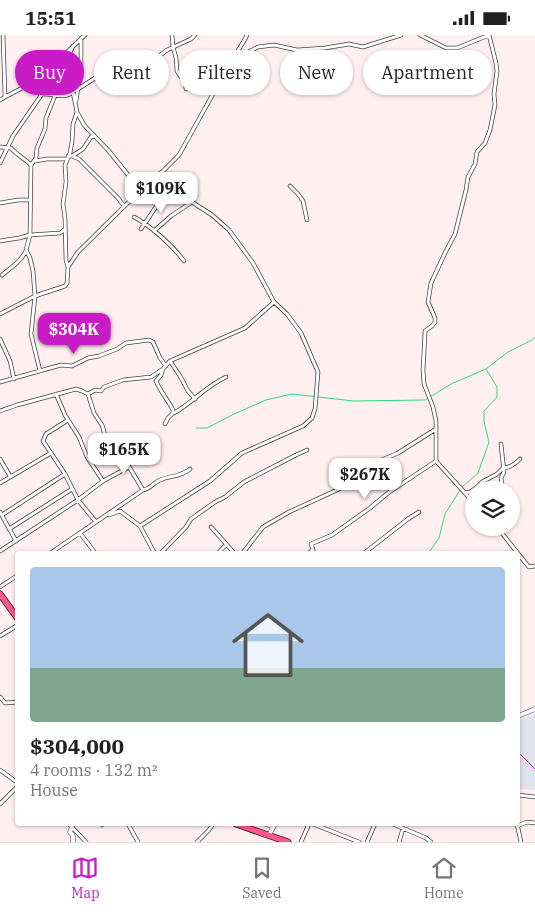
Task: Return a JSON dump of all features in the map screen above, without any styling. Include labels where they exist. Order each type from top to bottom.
[{"type":"highway","points":[[0,594],[15,615]]},
{"type":"highway","points":[[241,826],[268,838],[288,842]]},
{"type":"street","points":[[3,35],[5,97]]},
{"type":"street","points":[[172,35],[179,74]]},
{"type":"street","points":[[84,85],[106,71],[143,66],[195,35]]},
{"type":"street","points":[[237,50],[247,35]]},
{"type":"street","points":[[253,50],[258,47],[274,45],[297,50],[349,44],[363,47],[401,35]]},
{"type":"street","points":[[420,35],[446,48],[457,48],[488,35],[497,71],[494,94],[495,105],[490,129],[485,143],[477,152],[475,164],[468,177],[455,234],[431,283],[428,302],[436,318],[432,326],[425,331],[424,384],[433,407],[436,429],[436,461],[465,493]]},
{"type":"street","points":[[0,100],[42,76],[83,36]]},
{"type":"street","points":[[83,36],[83,50]]},
{"type":"street","points":[[71,50],[73,46]]},
{"type":"street","points":[[0,163],[13,136],[42,95]]},
{"type":"street","points":[[2,275],[18,262],[26,250],[30,235],[32,164],[46,129],[46,118],[55,95],[63,97],[67,95]]},
{"type":"street","points":[[74,95],[77,112],[84,125],[108,150],[137,186],[156,185],[168,189],[212,215],[229,230],[253,263],[274,301],[287,314],[300,333],[318,371],[315,409],[312,418],[300,428],[242,453],[210,481],[140,527]]},
{"type":"street","points":[[76,104],[77,95]]},
{"type":"street","points":[[68,267],[78,252],[178,155],[212,95]]},
{"type":"street","points":[[0,314],[35,296],[68,283],[63,204],[66,182],[65,165],[69,157],[73,123],[77,112]]},
{"type":"street","points":[[69,157],[83,149],[94,136]]},
{"type":"street","points":[[0,147],[11,148],[16,154],[32,164]]},
{"type":"street","points":[[32,164],[47,159],[69,157],[79,159],[124,206]]},
{"type":"street","points":[[290,186],[303,201],[307,220]]},
{"type":"street","points":[[141,229],[168,189]]},
{"type":"street","points":[[0,203],[30,200]]},
{"type":"street","points":[[154,231],[192,202]]},
{"type":"street","points":[[134,217],[154,231],[184,261]]},
{"type":"street","points":[[0,241],[30,235],[60,233],[65,230]]},
{"type":"street","points":[[26,250],[33,271],[35,296],[31,335],[40,371]]},
{"type":"street","points":[[88,395],[95,390],[101,391],[104,387],[123,380],[151,377],[170,361],[245,327],[274,301]]},
{"type":"street","points":[[0,339],[10,361],[14,379]]},
{"type":"street","points":[[0,382],[61,365],[72,366],[88,357],[99,356],[117,349],[126,343],[149,340],[153,341],[164,367],[156,381],[158,387],[170,403],[173,413]]},
{"type":"street","points":[[170,361],[195,399]]},
{"type":"street","points":[[165,424],[173,413],[195,399],[207,387],[226,377]]},
{"type":"street","points":[[0,411],[76,389],[82,391],[88,395],[94,413],[106,435],[143,490]]},
{"type":"street","points":[[56,394],[61,408],[79,437],[87,457],[103,481]]},
{"type":"street","points":[[68,420],[46,434],[43,441],[65,475],[78,500],[96,522]]},
{"type":"street","points":[[244,551],[263,527],[289,512],[337,490],[377,462],[398,453],[436,429]]},
{"type":"street","points":[[500,444],[504,472],[501,481]]},
{"type":"street","points":[[163,551],[186,527],[191,519],[215,502],[225,497],[244,482],[307,450]]},
{"type":"street","points":[[0,483],[51,453]]},
{"type":"street","points":[[0,459],[10,476]]},
{"type":"street","points":[[484,481],[497,475],[503,468],[516,463],[520,459]]},
{"type":"street","points":[[312,551],[313,550],[311,544],[332,535],[388,493],[436,461]]},
{"type":"street","points":[[0,551],[78,500],[103,481],[129,467]]},
{"type":"street","points":[[53,551],[143,490],[148,489],[157,481],[179,476],[190,469]]},
{"type":"street","points":[[16,541],[1,513],[65,475]]},
{"type":"street","points":[[9,529],[72,489]]},
{"type":"street","points":[[104,517],[120,511],[140,527],[153,551]]},
{"type":"street","points":[[367,551],[420,512]]},
{"type":"street","points":[[211,527],[232,551]]},
{"type":"street","points":[[80,533],[94,551]]},
{"type":"street","points":[[504,536],[516,551]]},
{"type":"street","points":[[220,551],[226,545]]},
{"type":"street","points":[[520,556],[529,567],[535,566]]},
{"type":"street","points":[[0,587],[15,577]]},
{"type":"street","points":[[0,636],[15,627]]},
{"type":"street","points":[[0,697],[5,703],[15,703]]},
{"type":"street","points":[[520,715],[535,709]]},
{"type":"street","points":[[0,770],[15,782]]},
{"type":"street","points":[[0,804],[15,788]]},
{"type":"street","points":[[520,795],[535,797]]},
{"type":"street","points":[[520,824],[527,822],[535,823]]},
{"type":"street","points":[[70,826],[73,842]]},
{"type":"street","points":[[71,826],[86,842]]},
{"type":"street","points":[[129,826],[138,842]]},
{"type":"street","points":[[196,842],[212,826]]},
{"type":"street","points":[[268,838],[274,826]]},
{"type":"street","points":[[301,842],[310,826]]},
{"type":"street","points":[[316,826],[359,842]]},
{"type":"street","points":[[367,842],[374,826]]},
{"type":"street","points":[[398,826],[431,842]]},
{"type":"street","points":[[517,826],[521,842]]},
{"type":"street","points":[[399,842],[403,828]]},
{"type":"shaded area","points":[[535,714],[535,790],[520,789],[520,719]]},
{"type":"waterway","points":[[196,428],[207,428],[266,400],[292,394],[354,401],[425,400],[451,384],[486,369],[508,352],[535,337]]},
{"type":"waterway","points":[[462,487],[478,473],[489,442],[484,422],[484,411],[497,397],[497,387],[486,369]]},
{"type":"waterway","points":[[430,551],[439,538],[445,514],[460,490]]},
{"type":"railway","points":[[520,754],[535,769]]}]
